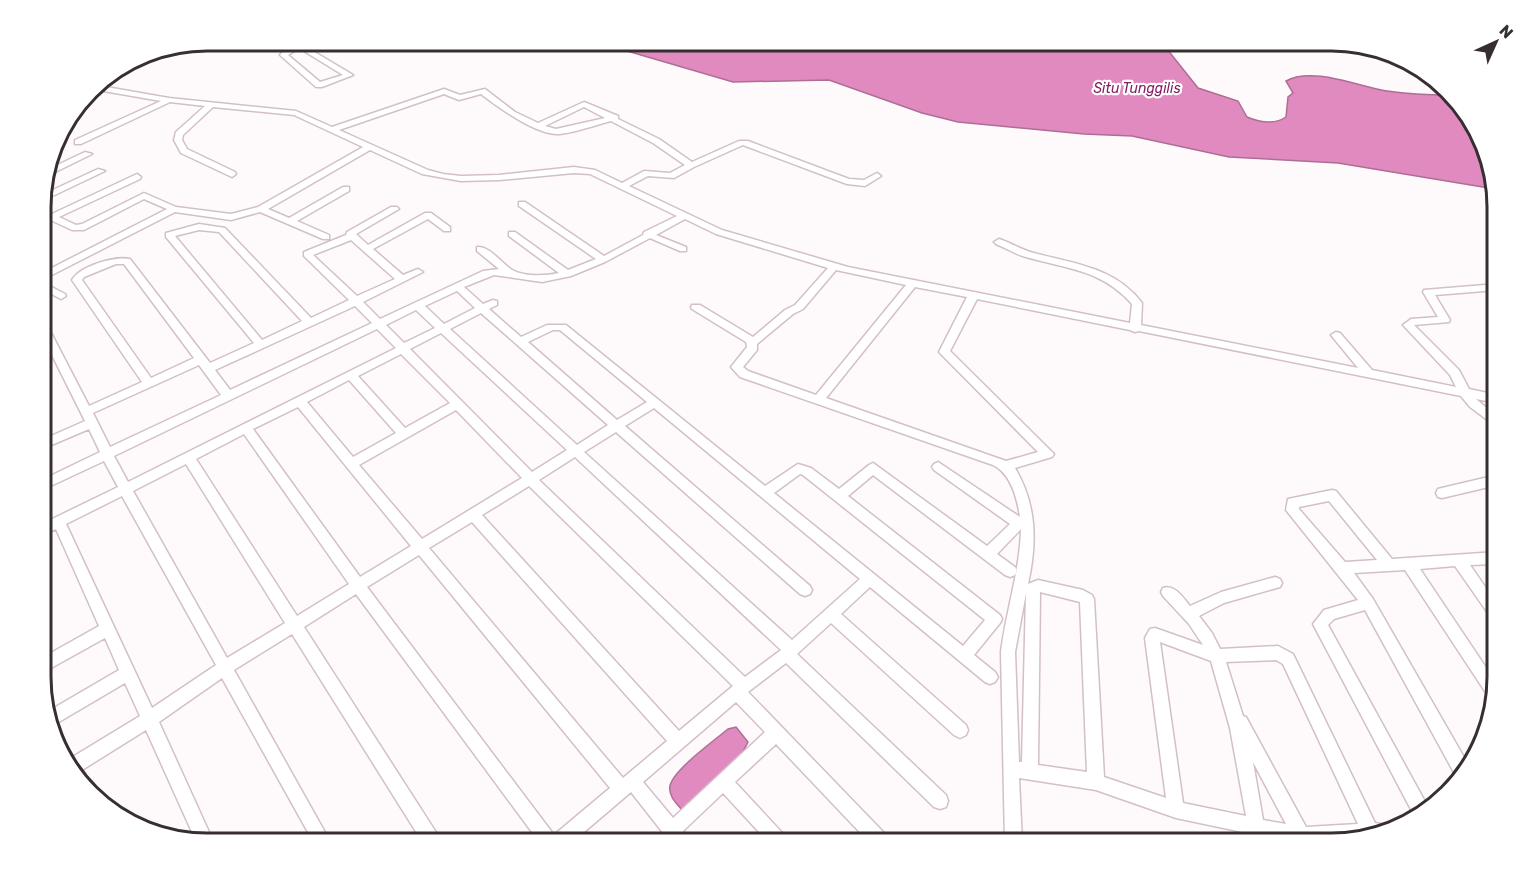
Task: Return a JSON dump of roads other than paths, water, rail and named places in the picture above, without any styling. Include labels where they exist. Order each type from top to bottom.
[{"type":"street","points":[[286,51],[284,56],[316,83],[326,84],[349,75],[307,51]]},
{"type":"street","points":[[105,89],[170,100],[296,113],[424,172],[446,177],[464,179],[574,170],[592,172],[728,235],[834,267],[1487,397]]},
{"type":"street","points":[[333,129],[442,92],[459,98],[480,91],[512,114],[556,132],[615,118]]},
{"type":"street","points":[[98,159],[78,145],[170,100]]},
{"type":"street","points":[[538,126],[581,104],[615,118],[676,153],[691,165]]},
{"type":"street","points":[[212,105],[179,134],[178,140],[184,151],[232,174]]},
{"type":"street","points":[[623,186],[647,173],[671,176],[742,142],[847,181],[865,183],[877,176]]},
{"type":"street","points":[[51,218],[79,228],[144,196],[174,209],[231,217],[261,209],[369,147]]},
{"type":"street","points":[[56,169],[88,154]]},
{"type":"street","points":[[52,194],[101,171]]},
{"type":"street","points":[[90,176],[114,188]]},
{"type":"street","points":[[51,218],[137,177]]},
{"type":"street","points":[[290,221],[346,189]]},
{"type":"street","points":[[522,204],[602,259]]},
{"type":"street","points":[[51,272],[174,209]]},
{"type":"street","points":[[261,209],[326,237]]},
{"type":"street","points":[[352,236],[350,234],[394,209]]},
{"type":"street","points":[[367,249],[428,215],[447,229]]},
{"type":"street","points":[[51,481],[491,272],[540,279],[567,274],[602,259],[684,216]]},
{"type":"street","points":[[261,345],[169,235],[199,227],[222,230],[310,323]]},
{"type":"street","points":[[512,234],[567,274]]},
{"type":"street","points":[[647,234],[683,249]]},
{"type":"street","points":[[352,236],[402,280]]},
{"type":"street","points":[[352,236],[307,254],[741,689],[776,733],[872,833]]},
{"type":"street","points":[[999,242],[1028,255],[1079,265],[1112,281],[1137,303],[1135,328]]},
{"type":"street","points":[[480,249],[510,273]]},
{"type":"street","points":[[148,382],[77,280],[80,275],[115,261],[128,261],[228,396]]},
{"type":"street","points":[[834,267],[799,307],[789,312],[752,344],[753,347],[738,363],[739,370],[1005,466],[1048,454],[944,352],[973,296]]},
{"type":"street","points":[[51,268],[55,270]]},
{"type":"street","points":[[207,369],[418,272]]},
{"type":"street","points":[[819,399],[914,283]]},
{"type":"street","points":[[458,287],[488,306],[521,341],[805,590]]},
{"type":"street","points":[[1487,288],[1428,292],[1445,320],[1411,322],[1408,325],[1455,373],[1465,393],[1487,414]]},
{"type":"street","points":[[51,290],[61,296]]},
{"type":"street","points":[[418,306],[789,652],[940,801]]},
{"type":"street","points":[[51,526],[488,306]]},
{"type":"street","points":[[696,307],[752,344]]},
{"type":"street","points":[[521,341],[551,327],[562,327],[990,677]]},
{"type":"street","points":[[1336,334],[1370,375]]},
{"type":"street","points":[[51,343],[109,453],[125,489],[317,833]]},
{"type":"street","points":[[51,440],[148,382],[200,360]]},
{"type":"street","points":[[352,376],[403,434]]},
{"type":"street","points":[[300,402],[420,547],[627,785],[673,833]]},
{"type":"street","points":[[77,763],[148,720],[224,668],[655,402]]},
{"type":"street","points":[[352,463],[458,404]]},
{"type":"street","points":[[246,428],[358,586],[543,833]]},
{"type":"street","points":[[188,457],[427,833]]},
{"type":"street","points":[[938,466],[1019,523],[988,554]]},
{"type":"street","points":[[1005,466],[1026,503],[1030,524],[1025,572],[1009,641],[1013,833]]},
{"type":"street","points":[[765,493],[802,468],[995,619],[964,655]]},
{"type":"street","points":[[839,496],[873,468],[1010,571]]},
{"type":"street","points":[[1442,493],[1487,482]]},
{"type":"street","points":[[1389,565],[1332,495],[1293,503],[1292,510],[1342,568],[1368,603],[1459,765]]},
{"type":"street","points":[[473,514],[678,742]]},
{"type":"street","points":[[59,522],[201,833]]},
{"type":"street","points":[[1342,568],[1487,560]]},
{"type":"street","points":[[1459,561],[1487,601]]},
{"type":"street","points":[[1409,564],[1487,682]]},
{"type":"street","points":[[582,833],[627,785],[741,689],[789,652],[871,578]]},
{"type":"street","points":[[1188,614],[1221,598],[1275,583]]},
{"type":"street","points":[[1030,771],[1033,588],[1038,586],[1083,596],[1087,599],[1096,782]]},
{"type":"street","points":[[1168,592],[1208,638],[1216,656],[1233,710],[1256,825]]},
{"type":"street","points":[[1368,603],[1329,614],[1320,624],[1418,806]]},
{"type":"street","points":[[831,614],[960,730]]},
{"type":"street","points":[[51,661],[107,629]]},
{"type":"street","points":[[1176,810],[1152,638],[1156,633],[1216,656],[1278,653],[1288,658],[1374,827]]},
{"type":"street","points":[[56,715],[128,673]]},
{"type":"street","points":[[1233,710],[1299,833]]},
{"type":"street","points":[[680,833],[724,782],[776,733]]},
{"type":"street","points":[[1012,768],[1096,782],[1176,810],[1289,833]]},
{"type":"street","points":[[724,782],[771,833]]},
{"type":"water","name":"Situ Tunggilis","points":[[627,51],[1169,51],[1198,88],[1238,101],[1247,117],[1261,121],[1272,122],[1286,117],[1288,97],[1293,93],[1286,81],[1297,77],[1322,77],[1387,91],[1439,95],[1455,112],[1471,138],[1479,157],[1486,187],[1338,163],[1229,157],[1132,136],[1084,134],[958,122],[922,113],[829,80],[733,82]]},
{"type":"water","points":[[736,727],[748,742],[741,755],[683,811],[670,793],[673,779],[686,764],[728,729]]}]
